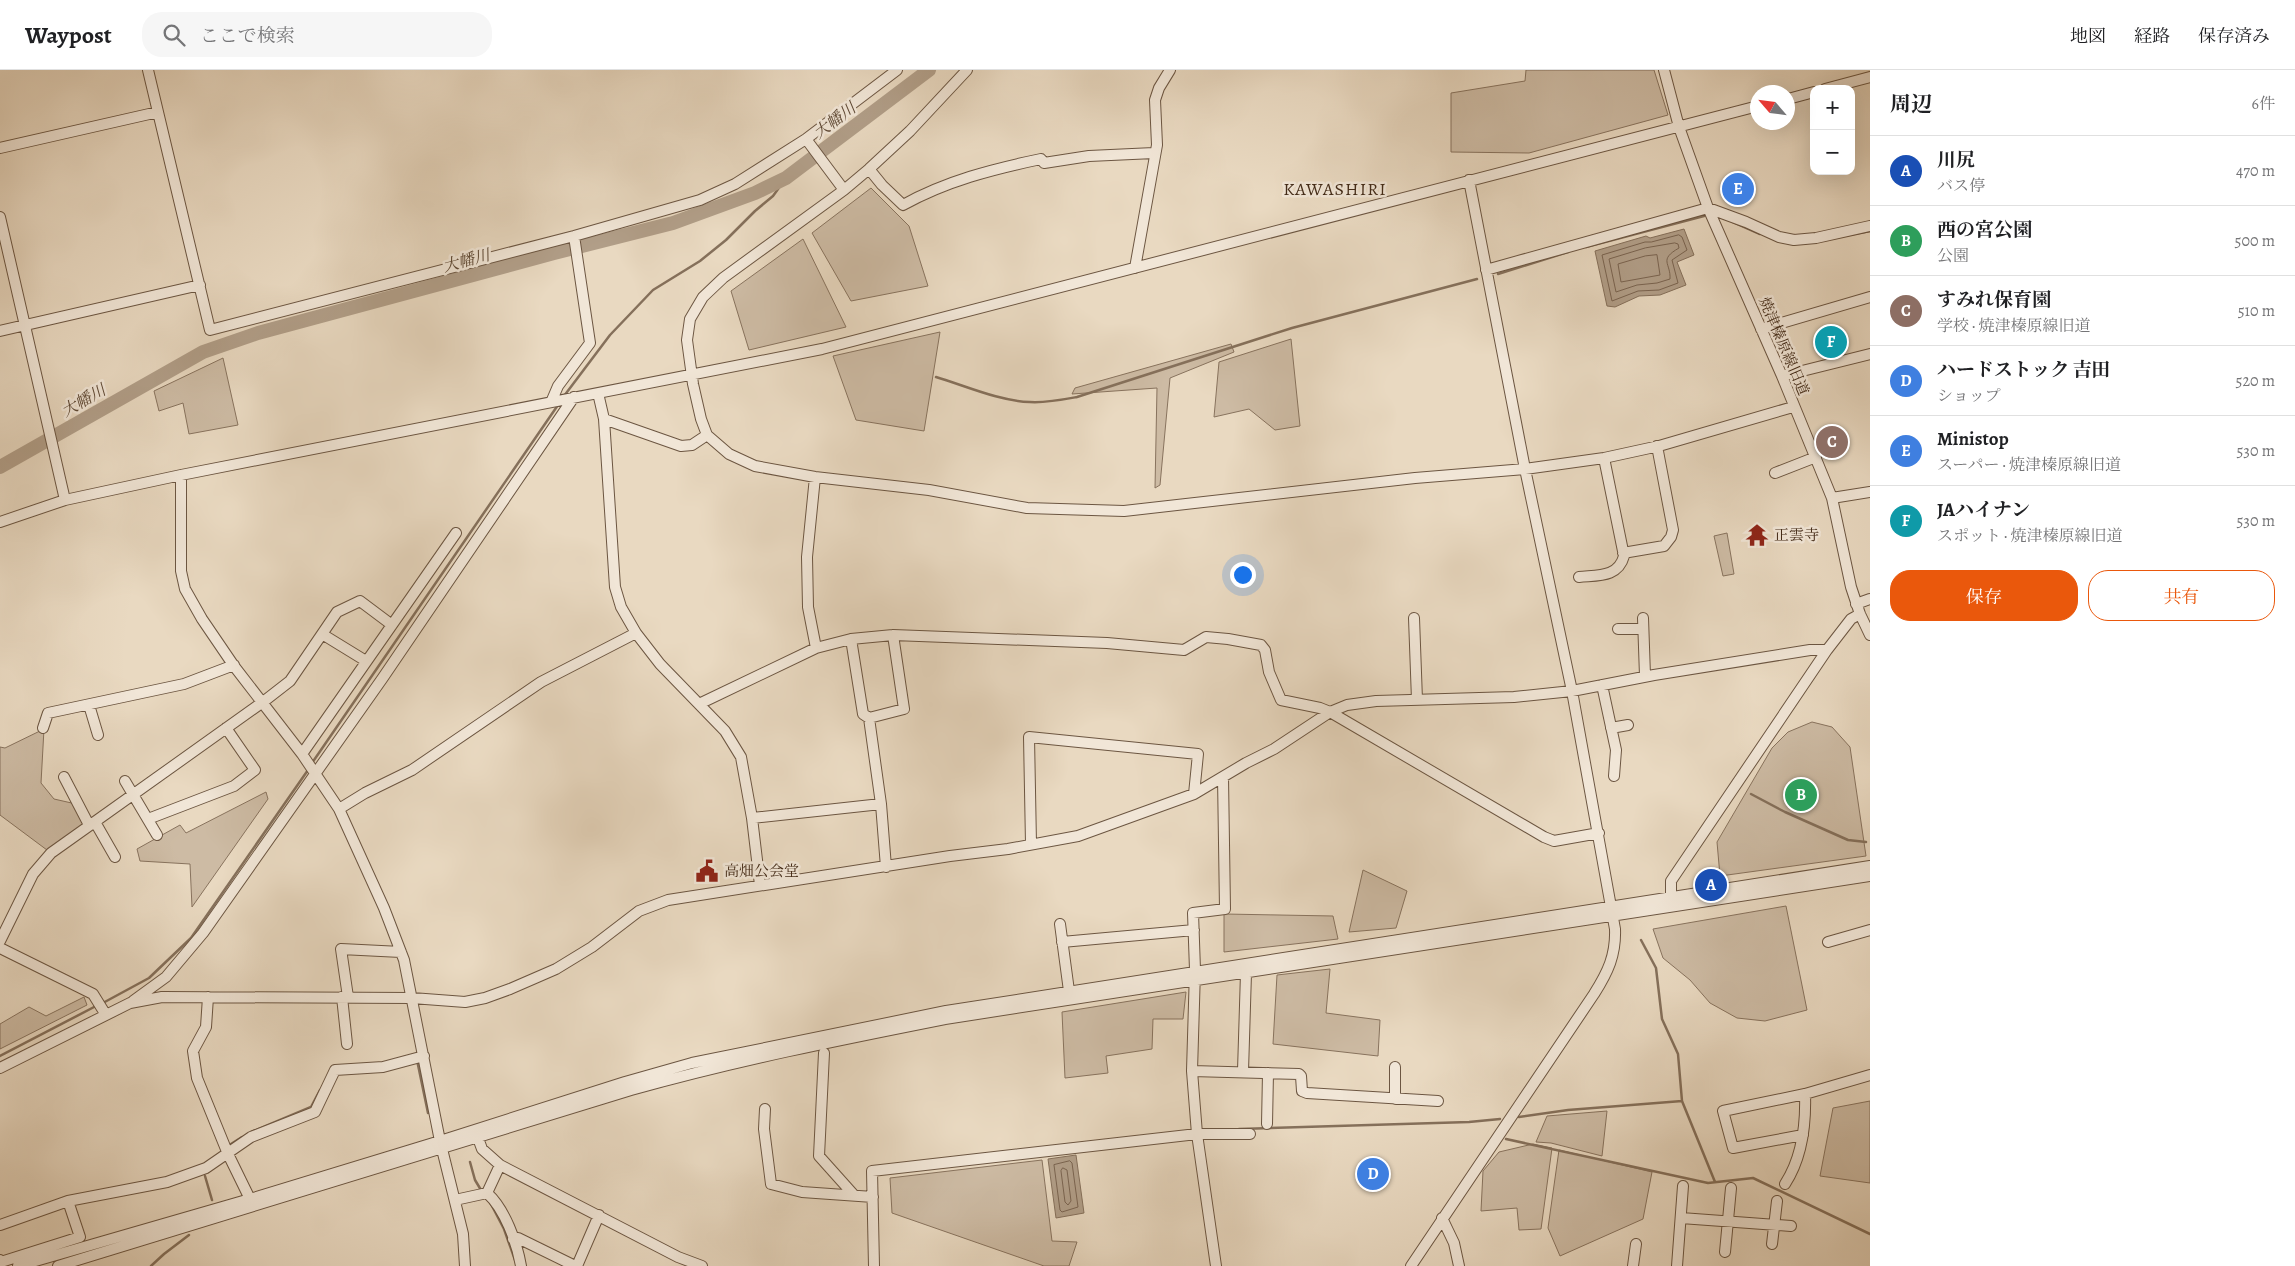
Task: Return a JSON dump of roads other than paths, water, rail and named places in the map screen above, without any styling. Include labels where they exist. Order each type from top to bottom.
[{"type":"street","points":[[148,70],[210,330],[574,236],[700,200],[735,184],[806,139],[897,70]]},
{"type":"street","points":[[967,70],[910,131],[869,169],[844,190],[723,278],[703,297],[690,319],[687,340],[692,374],[701,420],[707,435],[729,454],[754,466],[816,477],[929,490],[1027,508],[1124,511],[1604,458],[1656,446],[1794,407]]},
{"type":"street","points":[[1135,268],[1154,153],[1157,145],[1155,100],[1159,88],[1170,70]]},
{"type":"street","name":"焼津榛原線旧道","points":[[1664,70],[1679,127],[1708,208],[1782,376],[1832,498],[1858,609],[1870,635]]},
{"type":"street","points":[[1840,85],[1870,77]]},
{"type":"street","points":[[1795,97],[1810,93]]},
{"type":"street","points":[[0,522],[65,500],[181,475],[554,400],[822,349],[1750,108]]},
{"type":"street","points":[[0,148],[158,112]]},
{"type":"street","points":[[806,139],[844,190]]},
{"type":"street","points":[[869,169],[903,205],[928,191],[985,172],[1041,159],[1044,163],[1089,156],[1154,153]]},
{"type":"street","points":[[1411,1266],[1605,977],[1612,962],[1615,949],[1612,911],[1599,833],[1469,180]]},
{"type":"street","points":[[1486,270],[1708,208],[1779,237],[1794,240],[1816,238],[1870,226]]},
{"type":"street","points":[[0,217],[65,500]]},
{"type":"street","points":[[554,400],[558,386],[590,343],[574,236]]},
{"type":"street","points":[[0,331],[200,286]]},
{"type":"street","points":[[1761,329],[1870,297]]},
{"type":"street","points":[[1782,376],[1870,354]]},
{"type":"street","points":[[598,392],[604,419],[616,587],[621,607],[636,634],[660,664],[725,731],[741,757],[752,818],[760,886]]},
{"type":"street","points":[[130,1003],[166,977],[203,933],[315,773],[572,397]]},
{"type":"street","points":[[604,419],[680,446],[692,445],[707,435]]},
{"type":"street","points":[[1623,553],[1664,546],[1671,537],[1673,530],[1656,446]]},
{"type":"street","points":[[1775,473],[1816,457]]},
{"type":"street","points":[[1578,577],[1611,574],[1621,565],[1623,553],[1604,458]]},
{"type":"street","points":[[181,475],[181,571],[185,589],[202,619],[234,665],[315,773],[339,809],[377,892],[401,952],[441,1145],[463,1234],[465,1266]]},
{"type":"street","points":[[816,477],[807,557],[808,607],[816,648]]},
{"type":"street","points":[[1832,498],[1870,492]]},
{"type":"street","points":[[303,757],[366,661],[456,533]]},
{"type":"street","points":[[1671,896],[1671,881],[1827,650],[1858,609],[1870,599]]},
{"type":"street","points":[[0,940],[33,874],[51,853],[290,681],[337,612],[360,601],[392,624]]},
{"type":"street","points":[[1414,618],[1418,700]]},
{"type":"street","points":[[1618,630],[1643,624],[1645,676]]},
{"type":"street","points":[[322,634],[366,661]]},
{"type":"street","points":[[339,809],[365,793],[412,770],[541,682],[636,634]]},
{"type":"street","points":[[699,704],[816,648],[851,639],[893,635],[1107,643],[1184,650],[1206,637],[1228,639],[1261,645],[1265,650],[1269,672],[1281,700],[1320,708],[1330,712],[1544,837],[1554,841],[1599,833]]},
{"type":"street","points":[[851,639],[863,714],[869,718],[904,709],[893,635]]},
{"type":"street","points":[[0,1068],[102,1008],[162,997],[412,998],[465,1002],[485,998],[556,969],[592,948],[639,911],[683,897],[1008,849],[1078,836],[1194,794],[1274,749],[1330,712],[1347,705],[1418,700],[1514,697],[1572,691],[1645,676],[1810,650],[1827,650]]},
{"type":"street","points":[[43,728],[48,713],[89,706],[184,684],[234,665]]},
{"type":"street","points":[[1602,685],[1616,750],[1614,776]]},
{"type":"street","points":[[89,706],[98,735]]},
{"type":"street","points":[[869,718],[881,804],[886,867]]},
{"type":"street","points":[[1611,728],[1628,724]]},
{"type":"street","points":[[148,819],[234,786],[255,770],[226,728]]},
{"type":"street","points":[[1031,844],[1030,737],[1198,754],[1194,794]]},
{"type":"street","points":[[64,777],[115,857]]},
{"type":"street","points":[[1216,1266],[1197,1134],[1192,1071],[1196,970],[1193,913],[1225,909],[1223,777]]},
{"type":"street","points":[[125,781],[157,835]]},
{"type":"street","points":[[752,818],[881,804]]},
{"type":"street","points":[[18,1266],[441,1145],[478,1138],[685,1075],[827,1043],[944,1019],[1246,973],[1612,911],[1671,896],[1870,866]]},
{"type":"street","points":[[58,1266],[441,1145],[625,1082],[692,1063],[946,1011],[1196,970],[1870,876]]},
{"type":"street","points":[[1060,924],[1069,991]]},
{"type":"street","points":[[1062,942],[1194,930]]},
{"type":"street","points":[[1828,942],[1870,930]]},
{"type":"street","points":[[0,948],[92,994],[102,1008]]},
{"type":"street","points":[[347,1044],[341,949],[401,952]]},
{"type":"street","points":[[1244,1072],[1246,973]]},
{"type":"street","points":[[208,998],[206,1027],[193,1052],[194,1064],[197,1078],[228,1154],[250,1199]]},
{"type":"street","points":[[824,1053],[819,1156],[853,1194]]},
{"type":"street","points":[[0,1226],[68,1201],[167,1182],[206,1168],[251,1137],[314,1112],[332,1074],[383,1067],[424,1056]]},
{"type":"street","points":[[1395,1067],[1395,1099]]},
{"type":"street","points":[[1192,1071],[1299,1074],[1301,1076],[1302,1091],[1307,1092],[1438,1101]]},
{"type":"street","points":[[1267,1124],[1268,1073]]},
{"type":"street","points":[[1803,1135],[1733,1148],[1723,1111],[1805,1094],[1870,1075]]},
{"type":"street","points":[[1785,1184],[1792,1174],[1803,1135],[1805,1094]]},
{"type":"street","points":[[765,1109],[764,1129],[771,1184],[802,1192],[873,1196]]},
{"type":"street","points":[[874,1266],[872,1171],[1197,1134],[1250,1134]]},
{"type":"street","points":[[478,1138],[482,1150],[500,1165],[678,1257],[702,1266]]},
{"type":"street","points":[[487,1193],[500,1165]]},
{"type":"street","points":[[1677,1266],[1683,1186]]},
{"type":"street","points":[[1725,1252],[1731,1188]]},
{"type":"street","points":[[455,1200],[487,1193]]},
{"type":"street","points":[[487,1193],[502,1215],[513,1238],[521,1266]]},
{"type":"street","points":[[68,1201],[85,1248]]},
{"type":"street","points":[[1772,1244],[1777,1201]]},
{"type":"street","points":[[513,1238],[518,1238],[576,1266],[599,1215]]},
{"type":"street","points":[[1442,1218],[1454,1243],[1459,1266]]},
{"type":"street","points":[[1681,1218],[1791,1226]]},
{"type":"street","points":[[0,1260],[1,1262],[80,1237]]},
{"type":"street","points":[[1633,1266],[1636,1244]]},
{"type":"water","points":[[1684,229],[1694,255],[1677,262],[1686,285],[1660,295],[1639,296],[1615,307],[1607,306],[1595,251],[1646,236],[1650,238]]},
{"type":"water","points":[[1076,1155],[1084,1213],[1056,1218],[1048,1159]]},
{"type":"waterway","name":"大幡川","points":[[0,467],[203,352],[258,333],[673,223],[755,193],[786,178],[929,70]]},
{"type":"waterway","points":[[564,396],[610,335],[653,290],[700,261],[726,240],[773,196],[786,178]]},
{"type":"waterway","points":[[1586,247],[1704,216]]},
{"type":"waterway","points":[[1733,222],[1760,234]]},
{"type":"waterway","points":[[1806,243],[1870,231]]},
{"type":"waterway","points":[[1498,274],[1568,252]]},
{"type":"waterway","points":[[936,377],[995,396],[1018,401],[1042,402],[1077,397],[1292,328],[1477,279]]},
{"type":"waterway","points":[[312,763],[558,405]]},
{"type":"waterway","points":[[101,1004],[149,978],[191,938],[308,770]]},
{"type":"waterway","points":[[1751,794],[1785,812],[1848,840],[1866,842]]},
{"type":"waterway","points":[[1641,940],[1656,968],[1662,1019],[1678,1054],[1682,1101],[1715,1182]]},
{"type":"waterway","points":[[0,1056],[96,1006]]},
{"type":"waterway","points":[[417,1060],[428,1113]]},
{"type":"waterway","points":[[251,1132],[311,1107],[320,1090]]},
{"type":"waterway","points":[[1519,1117],[1568,1110],[1682,1101]]},
{"type":"waterway","points":[[1239,1129],[1469,1122],[1500,1119]]},
{"type":"waterway","points":[[231,1144],[242,1137]]},
{"type":"waterway","points":[[1506,1139],[1708,1183],[1753,1178],[1870,1234]]},
{"type":"waterway","points":[[470,1162],[475,1180],[481,1190]]},
{"type":"waterway","points":[[205,1176],[212,1200]]},
{"type":"waterway","points":[[491,1204],[504,1229],[515,1260]]},
{"type":"waterway","points":[[151,1266],[189,1235]]},
{"type":"place","name":"Ministop","points":[[1738,189]]},
{"type":"place","name":"JAハイナン","points":[[1831,342]]},
{"type":"place","name":"すみれ保育園","points":[[1832,442]]},
{"type":"place","name":"正雲寺","points":[[1757,535]]},
{"type":"place","name":"西の宮公園","points":[[1801,795]]},
{"type":"place","name":"高畑公会堂","points":[[707,871]]},
{"type":"place","name":"川尻","points":[[1711,885]]},
{"type":"place","name":"ハードストック 吉田","points":[[1373,1174]]},
{"type":"district","name":"KAWASHIRI","points":[[1335,189]]}]
